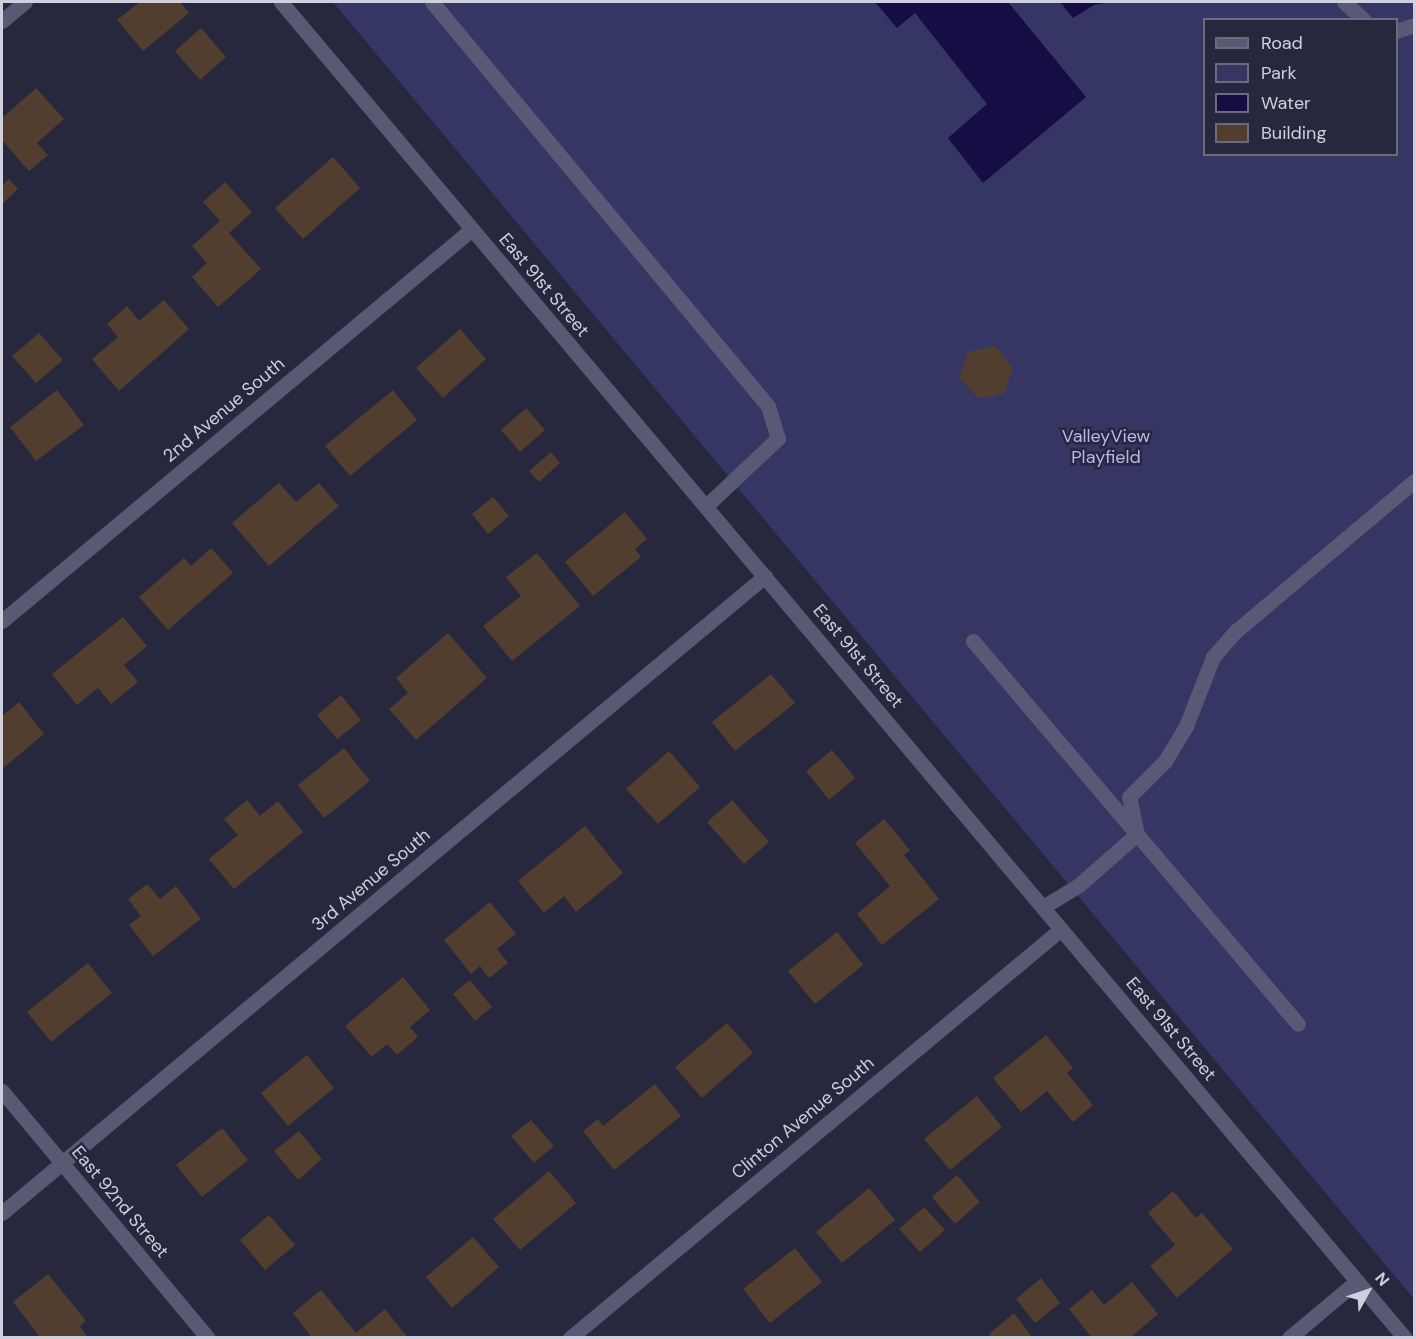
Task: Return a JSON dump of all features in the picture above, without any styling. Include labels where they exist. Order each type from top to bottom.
[{"type":"street","points":[[2,21],[26,2]]},
{"type":"street","name":"East 91st Street","points":[[280,2],[1405,1338]]},
{"type":"street","points":[[432,2],[768,406],[778,438],[706,507]]},
{"type":"street","points":[[1344,2],[1362,18]]},
{"type":"street","points":[[1398,30],[1414,25]]},
{"type":"street","name":"2nd Avenue South","points":[[2,621],[472,229]]},
{"type":"street","points":[[1137,834],[1129,797],[1165,762],[1186,726],[1213,657],[1236,632],[1414,481]]},
{"type":"street","name":"3rd Avenue South","points":[[2,1213],[765,576]]},
{"type":"street","points":[[973,641],[1298,1024]]},
{"type":"street","points":[[1043,907],[1079,885],[1137,834]]},
{"type":"street","name":"Clinton Avenue South","points":[[570,1338],[1061,928]]},
{"type":"street","name":"East 92nd Street","points":[[2,1091],[208,1338]]},
{"type":"street","points":[[1289,1338],[1357,1281]]},
{"type":"green space","name":"ValleyView Playfield","points":[[333,2],[1414,2],[1414,1299]]},
{"type":"water","points":[[875,2],[1008,2],[1086,97],[983,183],[948,138],[987,104],[915,13],[897,28]]},
{"type":"water","points":[[1060,2],[1109,2],[1094,5],[1073,18]]},
{"type":"building","points":[[140,2],[180,2],[189,13],[143,51],[117,20]]},
{"type":"building","points":[[201,28],[226,57],[200,80],[175,51]]},
{"type":"building","points":[[36,88],[64,119],[37,143],[48,155],[29,171],[2,140],[2,118]]},
{"type":"building","points":[[333,157],[360,188],[303,239],[275,208]]},
{"type":"building","points":[[9,179],[18,189],[2,204],[2,186]]},
{"type":"building","points":[[225,182],[252,212],[229,233],[261,269],[218,307],[192,277],[207,263],[192,246],[220,221],[203,202]]},
{"type":"building","points":[[164,300],[189,329],[119,391],[92,359],[118,337],[107,324],[127,306],[139,321]]},
{"type":"building","points":[[460,329],[486,359],[443,398],[416,368]]},
{"type":"building","points":[[39,333],[63,360],[36,383],[12,356]]},
{"type":"building","points":[[995,346],[1013,368],[1004,394],[978,398],[959,378],[968,352]]},
{"type":"building","points":[[57,390],[84,425],[36,461],[10,427]]},
{"type":"building","points":[[393,390],[417,420],[350,476],[325,446]]},
{"type":"building","points":[[526,408],[545,430],[520,452],[501,430]]},
{"type":"building","points":[[551,452],[560,463],[539,482],[529,471]]},
{"type":"building","points":[[279,483],[296,502],[319,483],[339,506],[269,566],[232,523]]},
{"type":"building","points":[[493,497],[509,516],[488,534],[472,514]]},
{"type":"building","points":[[625,512],[647,539],[635,549],[641,557],[593,596],[565,562]]},
{"type":"building","points":[[211,548],[233,573],[168,630],[139,597],[184,558],[191,566]]},
{"type":"building","points":[[537,553],[580,606],[512,661],[483,626],[521,596],[506,577]]},
{"type":"building","points":[[123,617],[147,646],[124,665],[138,682],[111,704],[98,688],[77,705],[52,674]]},
{"type":"building","points":[[448,633],[487,678],[416,740],[389,709],[408,693],[396,678]]},
{"type":"building","points":[[771,674],[795,703],[735,751],[712,722]]},
{"type":"building","points":[[341,695],[361,720],[337,739],[317,715]]},
{"type":"building","points":[[19,702],[44,734],[2,769],[2,716]]},
{"type":"building","points":[[344,748],[370,781],[324,818],[298,785]]},
{"type":"building","points":[[832,750],[855,778],[829,800],[806,771]]},
{"type":"building","points":[[669,751],[700,787],[658,824],[626,789]]},
{"type":"building","points":[[247,800],[260,816],[278,801],[303,832],[234,889],[209,859],[238,835],[224,819]]},
{"type":"building","points":[[732,800],[769,842],[744,864],[707,822]]},
{"type":"building","points":[[884,819],[910,850],[904,855],[939,899],[882,945],[857,914],[890,886],[855,843]]},
{"type":"building","points":[[585,826],[623,873],[576,912],[564,896],[544,913],[518,881]]},
{"type":"building","points":[[147,884],[160,899],[176,886],[201,919],[153,956],[129,925],[141,916],[128,899]]},
{"type":"building","points":[[490,902],[516,934],[497,949],[508,963],[489,978],[480,966],[471,974],[444,940]]},
{"type":"building","points":[[837,932],[863,965],[815,1004],[788,971]]},
{"type":"building","points":[[88,963],[112,993],[51,1042],[27,1012]]},
{"type":"building","points":[[403,977],[430,1010],[410,1027],[418,1037],[397,1055],[387,1044],[372,1057],[345,1026]]},
{"type":"building","points":[[470,980],[492,1007],[475,1021],[453,994]]},
{"type":"building","points":[[727,1023],[753,1053],[702,1098],[675,1067]]},
{"type":"building","points":[[1046,1035],[1073,1068],[1067,1073],[1093,1105],[1073,1122],[1047,1091],[1021,1112],[993,1078]]},
{"type":"building","points":[[307,1055],[334,1088],[288,1126],[261,1093]]},
{"type":"building","points":[[655,1084],[681,1116],[614,1170],[583,1131],[598,1119],[603,1126]]},
{"type":"building","points":[[977,1096],[1002,1127],[950,1170],[924,1139]]},
{"type":"building","points":[[531,1120],[554,1146],[534,1163],[511,1136]]},
{"type":"building","points":[[222,1128],[248,1160],[202,1197],[176,1165]]},
{"type":"building","points":[[299,1131],[322,1159],[298,1180],[274,1151]]},
{"type":"building","points":[[549,1171],[576,1203],[520,1250],[493,1219]]},
{"type":"building","points":[[957,1175],[980,1202],[955,1224],[932,1197]]},
{"type":"building","points":[[869,1188],[895,1220],[842,1263],[816,1232]]},
{"type":"building","points":[[1173,1191],[1196,1218],[1202,1213],[1233,1249],[1177,1298],[1150,1266],[1175,1245],[1148,1213]]},
{"type":"building","points":[[924,1207],[945,1230],[920,1252],[899,1229]]},
{"type":"building","points":[[269,1215],[295,1245],[265,1270],[240,1240]]},
{"type":"building","points":[[473,1237],[499,1267],[452,1308],[426,1277]]},
{"type":"building","points":[[795,1248],[822,1282],[770,1323],[743,1289]]},
{"type":"building","points":[[48,1274],[86,1321],[80,1326],[88,1338],[41,1338],[13,1302]]},
{"type":"building","points":[[1041,1278],[1060,1303],[1035,1323],[1016,1299]]},
{"type":"building","points":[[1132,1282],[1158,1314],[1130,1338],[1092,1338],[1069,1309],[1092,1290],[1104,1305]]},
{"type":"building","points":[[321,1290],[356,1333],[385,1309],[408,1338],[312,1338],[293,1313]]},
{"type":"building","points":[[1014,1313],[1033,1338],[992,1338],[989,1334]]}]
